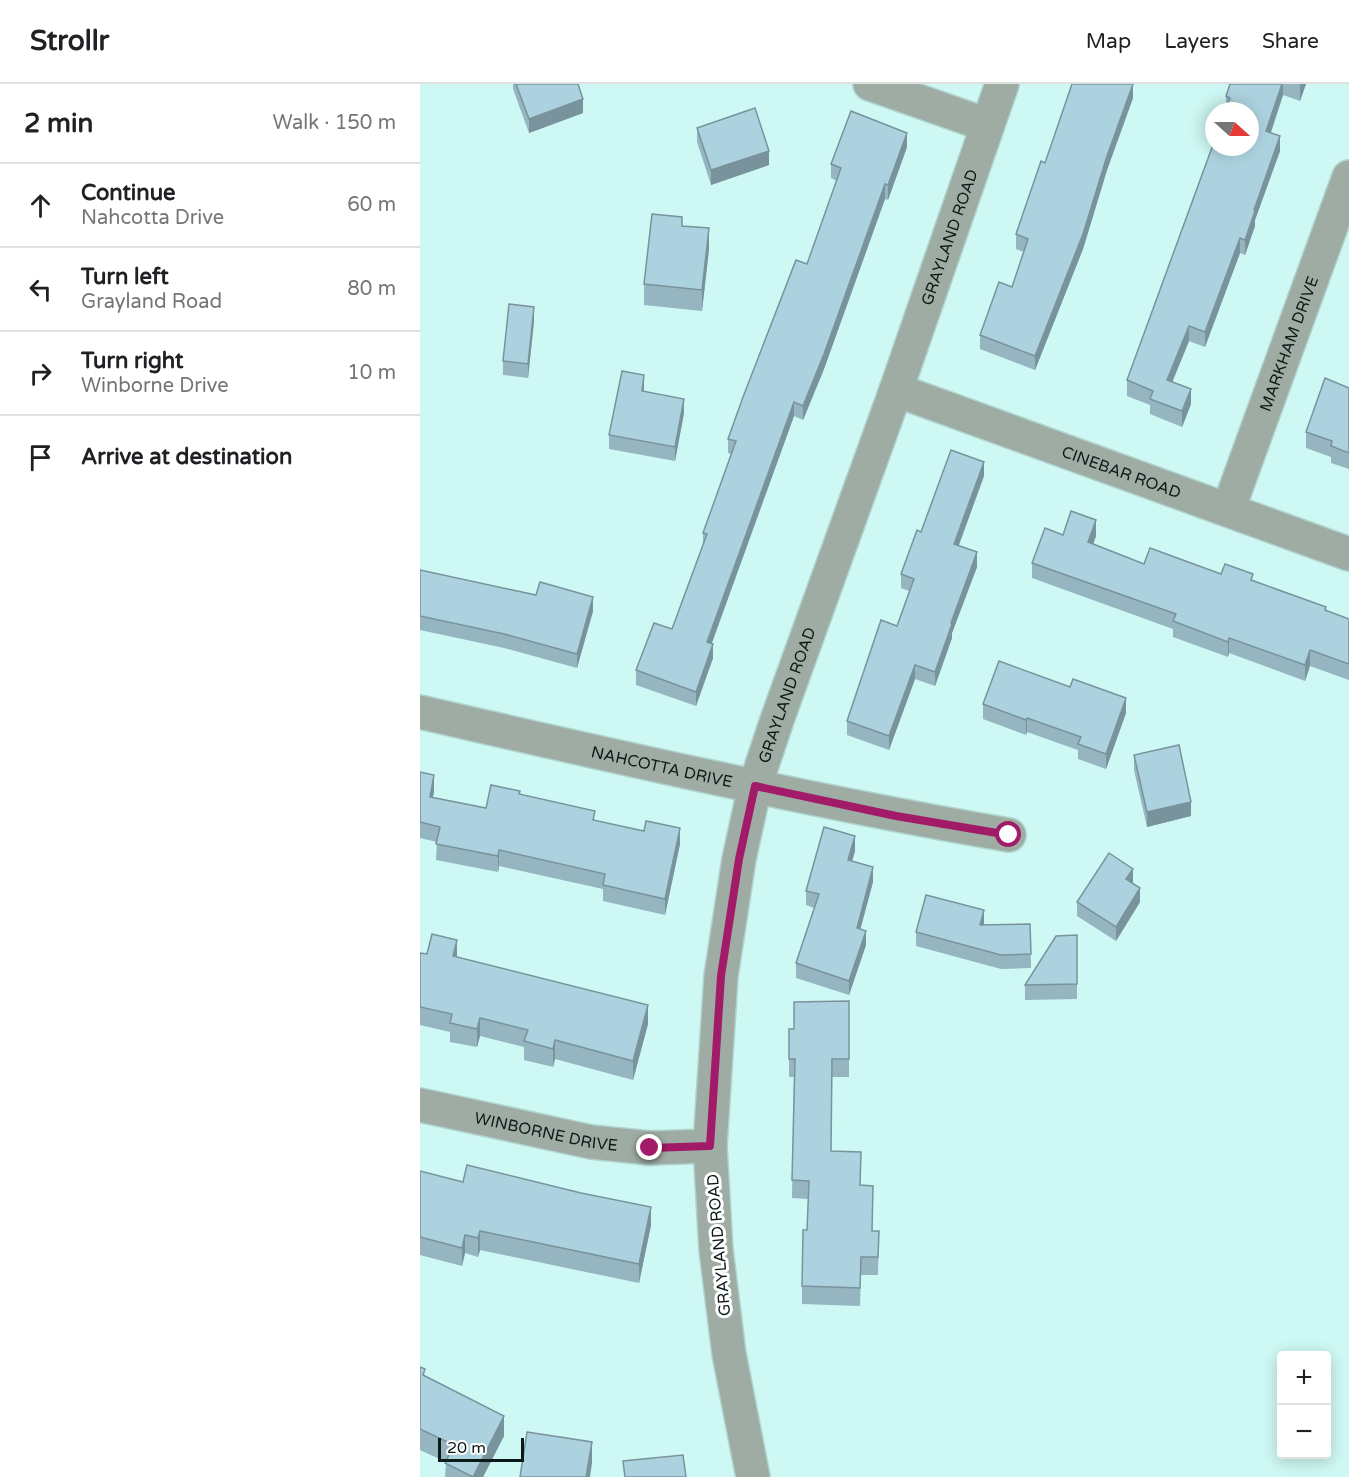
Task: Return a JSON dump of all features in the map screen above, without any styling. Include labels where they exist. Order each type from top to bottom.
[{"type":"street","points":[[870,84],[987,125]]},
{"type":"street","name":"GRAYLAND ROAD","points":[[753,1477],[729,1354],[716,1250],[710,1146],[721,976],[739,859],[755,786],[1002,84]]},
{"type":"street","name":"MARKHAM DRIVE","points":[[1228,510],[1349,177]]},
{"type":"street","name":"CINEBAR ROAD","points":[[896,390],[1349,554]]},
{"type":"street","name":"NAHCOTTA DRIVE","points":[[420,712],[678,771],[896,816],[1009,835]]},
{"type":"street","name":"WINBORNE DRIVE","points":[[420,1105],[591,1142],[650,1148],[710,1146]]},
{"type":"building","points":[[516,84],[578,84],[583,99],[529,119]]},
{"type":"building","points":[[1072,84],[1133,84],[1107,156],[1083,234],[1035,356],[980,335],[999,282],[1012,287],[1028,239],[1016,234],[1041,161],[1045,163]]},
{"type":"building","points":[[1230,84],[1282,84],[1266,131],[1280,136],[1245,240],[1240,238],[1205,332],[1189,326],[1167,380],[1191,389],[1182,411],[1150,399],[1153,391],[1127,380],[1209,156],[1259,156],[1259,102],[1228,102],[1230,98],[1226,96]]},
{"type":"building","points":[[755,108],[769,151],[711,170],[697,128]]},
{"type":"building","points":[[851,111],[907,133],[888,185],[885,184],[803,406],[794,402],[707,642],[713,644],[696,692],[636,670],[654,623],[672,629],[707,534],[703,533],[736,441],[728,439],[743,397],[796,260],[807,264],[841,168],[831,164]]},
{"type":"building","points":[[652,214],[682,217],[682,226],[709,228],[702,290],[644,284]]},
{"type":"building","points":[[509,304],[534,307],[528,364],[503,361]]},
{"type":"building","points":[[622,371],[644,375],[642,391],[684,399],[675,447],[609,435]]},
{"type":"building","points":[[1325,378],[1349,388],[1349,453],[1331,446],[1332,441],[1306,432]]},
{"type":"building","points":[[951,450],[984,462],[954,544],[977,552],[935,672],[915,665],[889,736],[847,721],[881,620],[897,626],[914,579],[901,574],[917,530],[921,532]]},
{"type":"building","points":[[1071,511],[1096,520],[1088,542],[1144,564],[1150,548],[1221,574],[1225,564],[1253,574],[1251,580],[1326,607],[1325,610],[1349,619],[1349,664],[1310,650],[1305,665],[1229,638],[1228,642],[1173,621],[1176,614],[1032,563],[1045,528],[1063,535]]},
{"type":"building","points":[[420,570],[536,595],[540,582],[593,597],[577,654],[504,634],[420,616]]},
{"type":"building","points":[[999,661],[1070,687],[1073,679],[1126,698],[1106,754],[1078,744],[1081,737],[983,704]]},
{"type":"building","points":[[1179,745],[1191,802],[1147,812],[1134,755]]},
{"type":"building","points":[[420,772],[434,775],[430,797],[486,808],[491,785],[520,791],[519,794],[595,811],[593,820],[644,831],[646,821],[680,828],[665,899],[603,885],[605,874],[499,850],[498,856],[436,844],[440,827],[420,822]]},
{"type":"building","points":[[824,827],[855,836],[848,860],[873,867],[857,928],[866,931],[849,981],[796,963],[819,894],[806,891]]},
{"type":"building","points":[[1109,853],[1133,869],[1126,879],[1140,888],[1116,927],[1077,902]]},
{"type":"building","points":[[926,895],[984,910],[980,925],[1030,924],[1031,954],[1001,955],[916,932]]},
{"type":"building","points":[[432,934],[457,940],[453,956],[648,1005],[633,1061],[555,1040],[553,1049],[524,1041],[528,1030],[480,1018],[477,1029],[450,1023],[452,1014],[420,1007],[420,953],[427,954]]},
{"type":"building","points":[[1077,935],[1077,984],[1025,985],[1056,936]]},
{"type":"building","points":[[849,1001],[849,1059],[832,1059],[831,1151],[861,1152],[860,1185],[873,1186],[872,1231],[879,1231],[878,1257],[861,1257],[860,1288],[802,1286],[803,1230],[807,1230],[809,1181],[792,1180],[795,1059],[789,1059],[789,1029],[794,1029],[794,1002]]},
{"type":"building","points":[[467,1165],[581,1193],[651,1207],[639,1264],[480,1231],[478,1238],[465,1235],[462,1248],[420,1237],[420,1171],[463,1182]]},
{"type":"building","points":[[420,1367],[425,1369],[423,1375],[504,1416],[473,1477],[445,1463],[454,1445],[420,1429]]},
{"type":"building","points":[[527,1432],[592,1442],[586,1477],[520,1477]]},
{"type":"building","points":[[683,1455],[686,1477],[625,1477],[623,1461]]},
{"type":"route","points":[[650,1148],[710,1146],[721,976],[739,859],[755,786],[896,816],[1009,835]]}]
